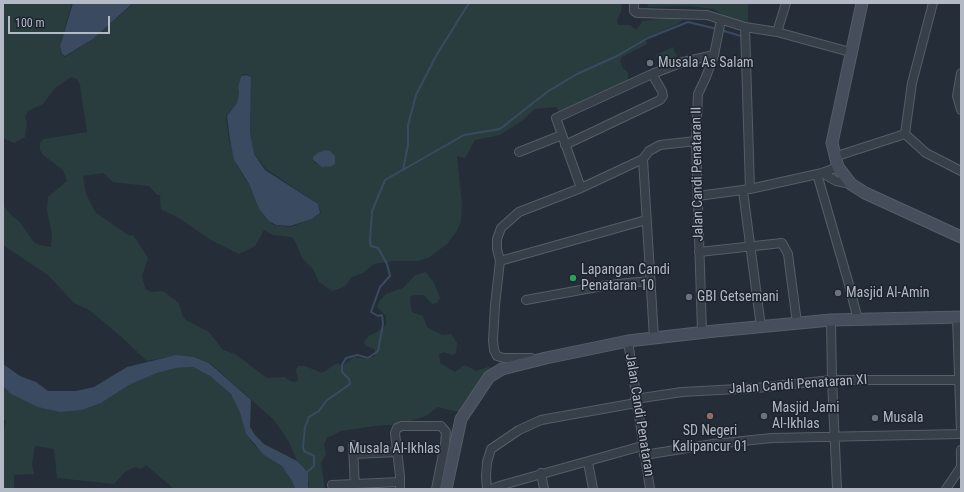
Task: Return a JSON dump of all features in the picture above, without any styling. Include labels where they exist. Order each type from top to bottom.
[{"type":"main road","points":[[862,3],[850,52],[832,143],[836,162],[851,184],[961,237]]},
{"type":"main road","points":[[446,489],[461,419],[489,377],[502,369],[628,341],[702,332],[831,320],[959,318]]},
{"type":"street","points":[[634,3],[634,11],[638,13],[707,15],[719,26],[745,35],[777,32],[850,52]]},
{"type":"street","points":[[777,32],[786,3]]},
{"type":"street","points":[[905,134],[912,83],[933,3]]},
{"type":"street","name":"Jalan Candi Penataran II","points":[[702,332],[696,141],[698,94],[714,55],[719,26]]},
{"type":"street","points":[[745,35],[746,190],[750,247],[761,327]]},
{"type":"street","points":[[581,188],[556,118],[652,74],[683,62],[714,55]]},
{"type":"street","points":[[961,73],[957,96],[961,110]]},
{"type":"street","points":[[565,145],[660,100],[663,96],[662,91],[652,74]]},
{"type":"street","points":[[698,196],[746,190],[819,174],[836,162],[905,134]]},
{"type":"street","points":[[905,134],[926,153],[961,171]]},
{"type":"street","points":[[519,152],[562,135]]},
{"type":"street","points":[[546,358],[504,358],[497,356],[494,350],[493,340],[495,305],[500,261],[497,248],[497,239],[501,228],[509,219],[519,212],[581,188],[642,159],[648,151],[660,145],[696,141]]},
{"type":"street","points":[[642,159],[654,338]]},
{"type":"street","points":[[819,174],[836,181],[851,184]]},
{"type":"street","points":[[819,174],[858,320]]},
{"type":"street","points":[[500,261],[646,220]]},
{"type":"street","points":[[699,252],[782,243],[785,245],[788,254],[797,323]]},
{"type":"street","points":[[526,300],[608,285],[649,281]]},
{"type":"street","points":[[644,455],[714,444],[772,438],[834,438],[961,433],[959,318]]},
{"type":"street","points":[[831,320],[834,438],[838,489]]},
{"type":"street","name":"Jalan Candi Penataran","points":[[628,341],[635,401],[650,489]]},
{"type":"street","name":"Jalan Candi Penataran XI","points":[[487,489],[487,462],[491,449],[519,430],[541,420],[682,392],[756,388],[832,380],[960,380]]},
{"type":"street","points":[[332,485],[355,487],[400,485],[395,433],[397,428],[402,426],[441,426],[444,429],[445,444],[436,489]]},
{"type":"street","points":[[353,445],[355,487]]},
{"type":"street","points":[[492,489],[642,446]]},
{"type":"street","points":[[946,489],[961,467],[961,450]]},
{"type":"street","points":[[354,454],[398,452]]},
{"type":"street","points":[[588,462],[594,489]]},
{"type":"street","points":[[542,474],[544,489]]},
{"type":"shaded area","points":[[3,3],[72,3],[60,45],[61,54],[65,57],[93,39],[134,3],[622,3],[621,12],[617,20],[618,25],[630,25],[636,30],[643,21],[671,17],[682,20],[680,23],[645,38],[647,44],[622,57],[620,61],[622,67],[628,73],[628,80],[560,113],[556,107],[535,109],[523,120],[500,135],[475,140],[465,158],[457,156],[462,204],[461,222],[447,244],[428,258],[418,261],[394,261],[374,264],[363,273],[352,277],[344,287],[332,291],[319,282],[313,269],[302,258],[292,237],[272,235],[264,230],[255,246],[239,254],[209,239],[179,218],[161,209],[160,195],[157,195],[149,186],[113,182],[103,173],[83,176],[86,194],[95,212],[128,235],[134,236],[148,258],[142,276],[145,288],[150,292],[163,291],[179,303],[182,315],[186,320],[209,332],[223,350],[235,354],[267,378],[285,377],[290,381],[296,382],[298,380],[296,370],[298,366],[305,366],[322,373],[337,363],[342,366],[354,357],[367,359],[375,356],[375,350],[366,346],[364,342],[369,336],[386,325],[386,316],[377,307],[379,301],[386,294],[403,288],[415,275],[426,272],[434,283],[440,298],[437,303],[432,304],[424,295],[414,295],[410,297],[411,309],[412,312],[423,316],[427,327],[442,335],[451,334],[457,343],[456,353],[452,355],[444,352],[439,354],[440,363],[455,372],[465,365],[476,371],[488,367],[493,369],[475,388],[465,407],[459,412],[438,407],[426,416],[401,424],[341,431],[327,438],[324,444],[326,454],[321,463],[325,489],[308,489],[309,484],[304,468],[297,461],[289,442],[274,420],[210,363],[194,357],[173,356],[147,361],[89,310],[74,303],[49,276],[3,245],[3,205],[13,217],[18,220],[34,242],[39,245],[51,247],[52,235],[47,209],[48,197],[67,181],[63,170],[43,155],[40,150],[40,143],[44,139],[87,132],[80,85],[77,79],[71,77],[55,88],[43,104],[28,111],[25,117],[27,122],[25,137],[14,143],[3,138]],"holes":[[[247,74],[251,77],[250,132],[254,154],[266,169],[318,204],[321,213],[312,219],[290,227],[273,225],[259,209],[249,185],[237,166],[229,140],[226,116],[237,103],[239,93],[238,87],[241,75]],[[325,150],[330,151],[335,158],[335,164],[316,164],[313,160],[316,154]]]},
{"type":"shaded area","points":[[646,3],[748,3],[748,22],[731,20],[713,9],[689,6],[649,7]]},
{"type":"shaded area","points":[[673,47],[677,57],[660,64],[656,55]]},
{"type":"shaded area","points":[[193,367],[210,376],[231,394],[240,413],[246,434],[254,445],[282,466],[292,481],[295,489],[174,489],[146,465],[141,469],[135,467],[125,472],[114,484],[57,478],[54,449],[35,446],[32,463],[34,474],[14,475],[14,489],[3,489],[3,434],[6,420],[3,420],[3,386],[11,394],[82,410],[101,403],[129,385],[157,373],[176,368]]},
{"type":"water","points":[[73,3],[133,3],[93,39],[65,56],[62,54],[60,46]]},
{"type":"water","points":[[247,75],[251,77],[250,132],[254,154],[265,170],[318,204],[320,213],[312,219],[290,226],[276,225],[269,221],[259,209],[249,184],[234,160],[227,116],[237,103],[239,93],[238,87],[241,76]]},
{"type":"water","points":[[325,150],[330,151],[335,156],[335,164],[332,166],[322,167],[313,160],[313,157],[317,153]]},
{"type":"water","points":[[176,355],[194,357],[209,363],[251,400],[250,427],[255,435],[264,444],[297,461],[304,468],[308,474],[308,489],[295,489],[292,481],[282,466],[264,455],[246,434],[240,413],[231,394],[210,376],[193,367],[176,368],[157,373],[129,385],[101,403],[82,410],[60,412],[38,407],[11,394],[3,386],[3,364],[20,376],[36,382],[48,391],[76,391],[94,387],[127,367]]},
{"type":"waterway","points":[[403,170],[408,145],[408,125],[416,95],[436,56],[469,3]]},
{"type":"waterway","points":[[305,474],[314,466],[314,456],[304,451],[303,447],[305,427],[309,417],[319,411],[326,401],[350,384],[349,379],[342,372],[342,365],[346,358],[357,355],[368,358],[378,351],[383,324],[382,315],[378,316],[371,312],[380,287],[390,276],[387,264],[378,248],[371,246],[370,240],[372,211],[385,180],[464,135],[500,129],[547,92],[577,74],[617,56],[648,38],[688,22],[717,29]]},
{"type":"waterway","points":[[721,30],[744,37]]},
{"type":"place","name":"Musala As Salam","points":[[650,63]]},
{"type":"place","name":"Lapangan Candi Penataran 10","points":[[573,278]]},
{"type":"place","name":"Masjid Al-Amin","points":[[838,293]]},
{"type":"place","name":"GBI Getsemani","points":[[689,297]]},
{"type":"place","name":"SD Negeri Kalipancur 01","points":[[710,416]]},
{"type":"place","name":"Masjid Jami Al-Ikhlas","points":[[764,416]]},
{"type":"place","name":"Musala","points":[[875,418]]},
{"type":"place","name":"Musala Al-Ikhlas","points":[[341,449]]}]
